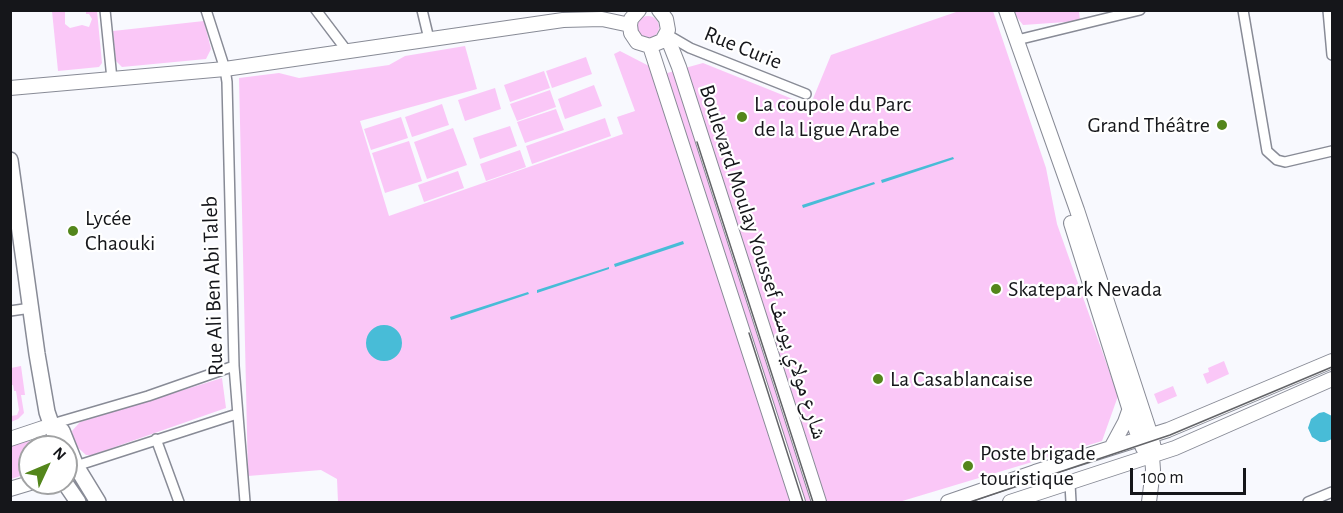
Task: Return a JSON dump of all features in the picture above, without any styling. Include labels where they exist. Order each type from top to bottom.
[{"type":"main road","points":[[1006,10],[1022,39],[1145,437]]},
{"type":"main road","name":"Boulevard Moulay Youssef شارع مولاي يوسف","points":[[664,12],[668,27],[666,34],[819,500]]},
{"type":"main road","points":[[10,88],[225,69],[429,39],[550,16],[602,19],[634,15],[631,33],[643,45],[650,46],[660,42],[666,34]]},
{"type":"main road","name":"Boulevard Moulay Youssef شارع مولاي يوسف","points":[[650,46],[798,502]]},
{"type":"main road","points":[[1053,142],[1068,212],[1130,408],[1145,437],[1154,448],[1149,502]]},
{"type":"main road","points":[[10,160],[37,354],[47,412],[55,435]]},
{"type":"main road","points":[[37,354],[46,358],[62,435]]},
{"type":"main road","points":[[37,354],[31,360],[39,414],[45,435]]},
{"type":"main road","points":[[948,502],[1179,426],[1332,361]]},
{"type":"main road","points":[[1010,502],[1152,456],[1332,380]]},
{"type":"main road","points":[[1111,448],[1130,408]]},
{"type":"main road","points":[[10,439],[43,428]]},
{"type":"main road","points":[[78,475],[98,502]]},
{"type":"main road","points":[[78,480],[88,502]]},
{"type":"street","points":[[105,10],[112,79]]},
{"type":"street","name":"Rue Ali Ben Abi Taleb","points":[[206,10],[225,69],[234,366],[245,502]]},
{"type":"street","points":[[316,10],[347,51]]},
{"type":"street","points":[[422,10],[429,39]]},
{"type":"street","points":[[1022,39],[1124,12],[1140,10]]},
{"type":"street","points":[[1243,10],[1267,151],[1273,157],[1285,162],[1332,151]]},
{"type":"street","points":[[1328,10],[1332,55]]},
{"type":"street","name":"Rue Curie","points":[[666,34],[690,48],[806,94]]},
{"type":"street","points":[[10,311],[31,308]]},
{"type":"street","points":[[58,422],[148,396],[234,366]]},
{"type":"street","points":[[78,463],[237,414]]},
{"type":"street","points":[[156,439],[179,502]]},
{"type":"street","points":[[1070,484],[1071,502]]},
{"type":"street","points":[[1308,502],[1332,492]]},
{"type":"shaded area","points":[[52,11],[65,11],[65,24],[70,28],[82,25],[89,27],[92,19],[86,11],[97,11],[102,63],[99,67],[58,71]]},
{"type":"shaded area","points":[[959,11],[993,11],[1046,168],[1057,224],[1118,396],[1102,441],[899,502],[338,502],[337,479],[321,470],[248,476],[239,78],[279,73],[299,78],[389,65],[405,56],[465,46],[477,89],[360,121],[389,216],[623,134],[617,117],[635,111],[614,54],[620,51],[649,66],[653,77],[703,63],[810,106],[831,55]]},
{"type":"shaded area","points":[[1012,11],[1079,11],[1080,21],[1023,25]]},
{"type":"shaded area","points":[[648,16],[656,19],[659,27],[656,35],[648,38],[640,35],[637,27],[640,19]]},
{"type":"shaded area","points":[[204,21],[211,49],[206,59],[122,67],[116,61],[113,31]]},
{"type":"shaded area","points":[[586,57],[592,74],[552,88],[546,71]]},
{"type":"shaded area","points":[[544,71],[550,88],[510,102],[504,85]]},
{"type":"shaded area","points":[[594,85],[602,106],[565,119],[558,99]]},
{"type":"shaded area","points":[[495,88],[501,109],[465,121],[458,100]]},
{"type":"shaded area","points":[[550,90],[556,107],[517,121],[510,104]]},
{"type":"shaded area","points":[[442,104],[449,125],[412,137],[405,117]]},
{"type":"shaded area","points":[[556,109],[564,130],[525,143],[517,122]]},
{"type":"shaded area","points":[[401,117],[408,138],[371,150],[364,129]]},
{"type":"shaded area","points":[[605,118],[611,136],[532,164],[526,146]]},
{"type":"shaded area","points":[[510,126],[517,146],[480,159],[473,138]]},
{"type":"shaded area","points":[[453,128],[467,165],[427,179],[414,142]]},
{"type":"shaded area","points":[[409,141],[422,181],[385,193],[372,153]]},
{"type":"shaded area","points":[[520,150],[526,167],[486,181],[480,164]]},
{"type":"shaded area","points":[[458,171],[464,188],[424,202],[418,185]]},
{"type":"shaded area","points":[[1224,361],[1229,374],[1207,384],[1203,374],[1209,372],[1208,368]]},
{"type":"shaded area","points":[[21,366],[25,395],[21,395],[24,413],[11,422],[11,416],[17,415],[19,410],[16,391],[11,385],[11,368]]},
{"type":"shaded area","points":[[222,378],[226,408],[92,455],[86,455],[78,448],[78,435],[73,435],[72,431],[80,422]]},
{"type":"shaded area","points":[[1173,386],[1177,396],[1158,404],[1154,394]]},
{"type":"shaded area","points":[[18,442],[18,477],[11,479],[10,444]]},
{"type":"water","points":[[953,157],[954,159],[882,183],[881,180]]},
{"type":"water","points":[[874,182],[875,184],[803,208],[802,205]]},
{"type":"water","points":[[683,241],[684,244],[615,267],[614,264]]},
{"type":"water","points":[[609,267],[609,269],[537,293],[537,290]]},
{"type":"water","points":[[528,292],[529,294],[451,320],[450,317]]},
{"type":"water","points":[[384,325],[397,330],[402,343],[397,356],[384,361],[371,356],[366,343],[371,330]]},
{"type":"water","points":[[1324,412],[1332,416],[1332,439],[1320,442],[1312,437],[1308,428],[1311,419]]},
{"type":"tram line","points":[[697,142],[813,502]]},
{"type":"tram line","points":[[749,333],[803,502]]},
{"type":"tram line","points":[[970,502],[1170,435],[1332,367]]},
{"type":"place","name":"La coupole du Parc de la Ligue Arabe","points":[[742,117]]},
{"type":"place","name":"Grand Théâtre","points":[[1222,125]]},
{"type":"place","name":"Lycée Chaouki","points":[[73,231]]},
{"type":"place","name":"Skatepark Nevada","points":[[996,289]]},
{"type":"place","name":"La Casablancaise","points":[[878,379]]},
{"type":"place","name":"Poste brigade touristique","points":[[968,466]]}]
